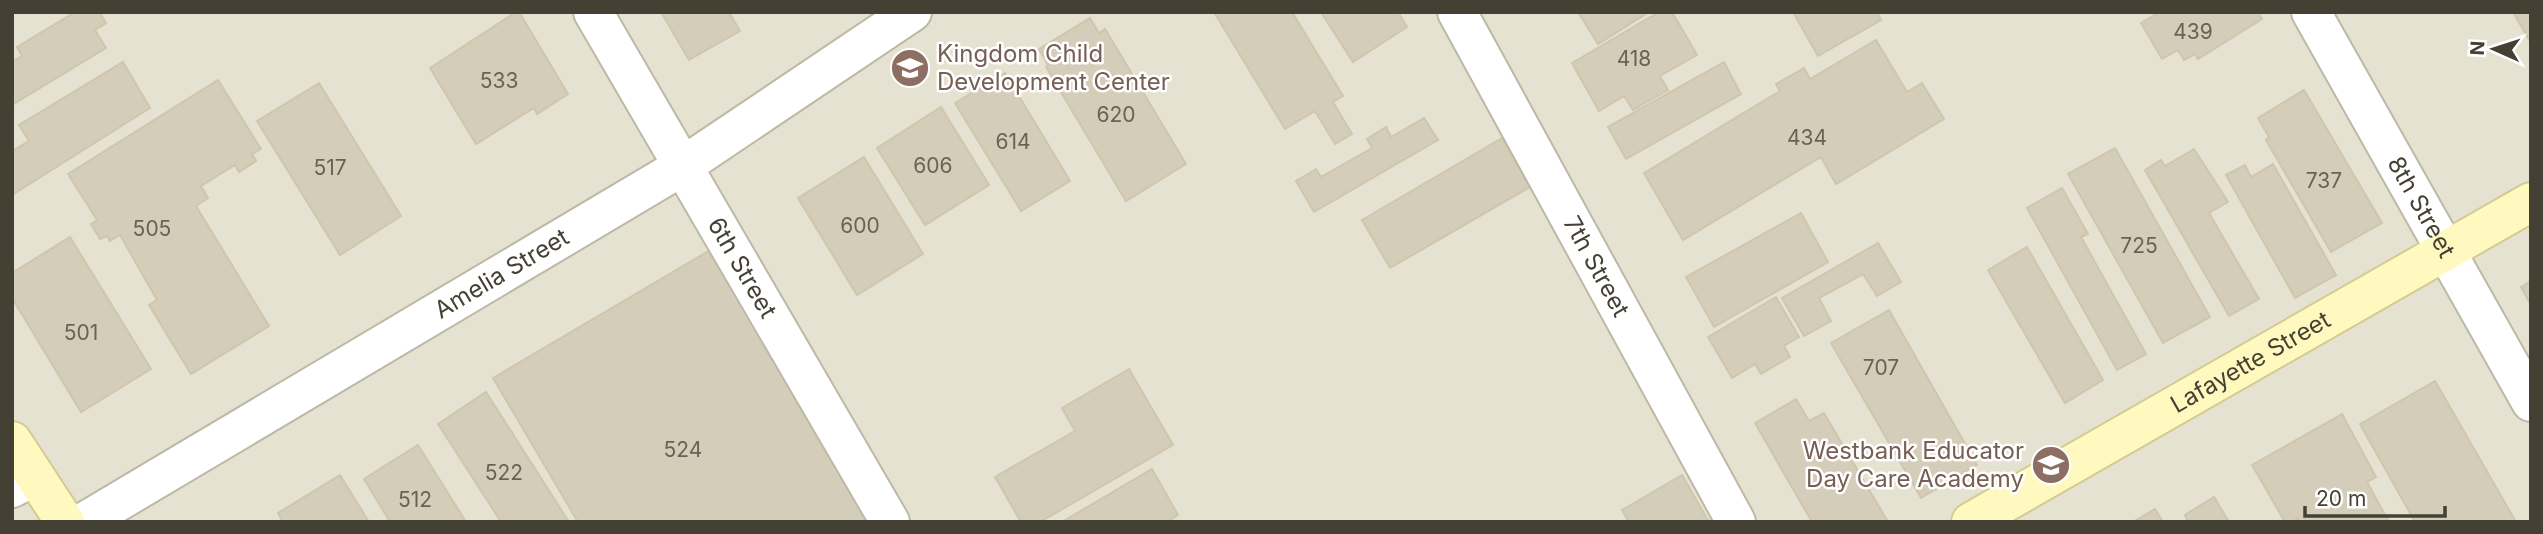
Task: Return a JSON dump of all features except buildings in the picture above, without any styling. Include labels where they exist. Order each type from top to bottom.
[{"type":"main road","name":"Lafayette Street","points":[[1970,522],[2531,202]]},
{"type":"main road","points":[[12,441],[23,482],[65,522]]},
{"type":"street","name":"6th Street","points":[[593,12],[890,522]]},
{"type":"street","name":"Amelia Street","points":[[84,522],[683,166],[912,12]]},
{"type":"street","name":"7th Street","points":[[1457,12],[1736,522]]},
{"type":"street","name":"8th Street","points":[[2311,12],[2531,402]]},
{"type":"shaded area","points":[[12,12],[2531,12],[2531,522],[12,522]]},
{"type":"place","name":"Kingdom Child Development Center","points":[[910,68]]},
{"type":"place","name":"Westbank Educator Day Care Academy","points":[[2051,465]]}]
